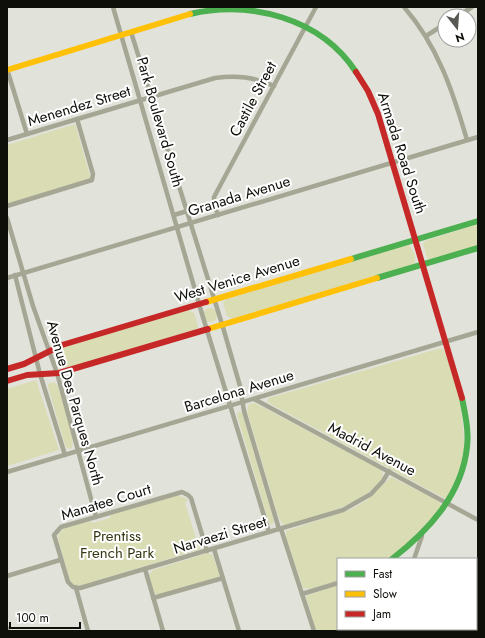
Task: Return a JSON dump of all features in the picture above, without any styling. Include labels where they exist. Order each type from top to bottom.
[{"type":"street","name":"Park Boulevard South","points":[[113,7],[206,329],[269,532]]},
{"type":"street","name":"Castile Street","points":[[214,204],[214,197],[316,7]]},
{"type":"street","points":[[404,7],[426,36],[448,79],[467,140]]},
{"type":"street","name":"Armada Road South","points":[[7,69],[198,13],[233,8],[275,14],[306,26],[340,52],[363,81],[375,106],[446,341],[461,396],[467,438],[460,473],[448,503],[422,536],[393,558]]},
{"type":"street","points":[[426,36],[437,29]]},
{"type":"street","name":"Park Boulevard South","points":[[131,32],[186,212],[215,300],[242,402],[280,529],[314,631]]},
{"type":"street","points":[[7,69],[27,134]]},
{"type":"street","name":"Menendez Street","points":[[7,140],[207,80],[225,76],[251,77],[274,86]]},
{"type":"street","points":[[7,206],[92,180],[93,174],[77,119]]},
{"type":"street","name":"Granada Avenue","points":[[7,278],[478,137]]},
{"type":"street","points":[[174,216],[214,204],[218,215]]},
{"type":"street","name":"Avenue Des Parques North","points":[[7,218],[23,273],[57,373],[78,451],[79,460],[96,517]]},
{"type":"street","name":"West Venice Avenue","points":[[7,369],[24,364],[50,350],[478,221]]},
{"type":"street","points":[[7,380],[26,375],[57,373],[478,248]]},
{"type":"street","name":"Avenue Des Parques North","points":[[15,275],[40,374],[65,455]]},
{"type":"street","name":"Barcelona Avenue","points":[[7,472],[478,332]]},
{"type":"street","name":"Madrid Avenue","points":[[254,399],[478,520]]},
{"type":"street","name":"Narvaezi Street","points":[[76,588],[338,512],[353,505],[373,492],[389,471]]},
{"type":"street","name":"Manatee Court","points":[[60,560],[54,537],[57,530],[178,492],[184,492],[191,498],[207,551]]},
{"type":"street","points":[[414,558],[422,536]]},
{"type":"street","points":[[214,549],[239,631]]},
{"type":"street","points":[[7,576],[60,560],[68,582],[76,588],[88,631]]},
{"type":"street","points":[[145,569],[163,631]]},
{"type":"street","points":[[153,598],[223,578]]},
{"type":"street","points":[[302,594],[337,583]]},
{"type":"green space","points":[[75,124],[91,179],[7,204],[7,145]]},
{"type":"green space","points":[[478,224],[478,246],[432,260],[427,258],[423,244],[425,241]]},
{"type":"green space","points":[[406,245],[410,246],[414,252],[414,264],[232,319],[227,316],[223,303],[227,299]]},
{"type":"green space","points":[[210,308],[215,310],[217,315],[215,320],[210,322],[205,320],[203,315],[205,310]]},
{"type":"green space","points":[[188,310],[194,313],[198,326],[197,329],[71,367],[63,368],[59,365],[57,353],[60,348]]},
{"type":"green space","points":[[441,348],[446,353],[455,378],[464,441],[462,462],[448,497],[444,498],[267,402],[269,398]]},
{"type":"green space","points":[[36,380],[59,450],[7,466],[7,389]]},
{"type":"green space","points":[[54,382],[58,386],[71,428],[73,444],[71,449],[67,448],[65,445],[48,387],[48,384]]},
{"type":"green space","points":[[255,403],[381,470],[383,473],[380,482],[357,500],[340,508],[307,520],[283,525],[278,516],[247,411],[249,404]]},
{"type":"green space","points":[[239,411],[242,413],[274,521],[272,525],[269,523],[237,415]]},
{"type":"green space","points":[[391,477],[439,501],[442,507],[425,529],[390,558],[337,558],[337,581],[311,589],[303,588],[286,537],[286,531],[350,510],[367,500]]},
{"type":"green space","name":"Prentiss French Park","points":[[177,495],[188,499],[185,503],[196,538],[200,537],[202,545],[201,549],[82,585],[74,585],[70,581],[58,539],[61,531],[70,526],[90,521],[93,523],[110,518],[110,515]]},
{"type":"green space","points":[[208,553],[213,556],[220,576],[158,595],[154,593],[149,575],[153,570]]},
{"type":"green space","points":[[337,585],[337,630],[425,630],[316,631],[306,596]]},
{"type":"traffic: fast","points":[[190,14],[213,10],[236,10],[260,12],[282,18],[304,26],[324,38],[341,53],[356,72]]},
{"type":"traffic: fast","points":[[351,259],[478,221]]},
{"type":"traffic: fast","points":[[377,278],[478,248]]},
{"type":"traffic: fast","points":[[393,558],[430,524],[451,496],[458,481],[464,464],[467,447],[466,422],[462,398]]},
{"type":"traffic: slow","points":[[7,70],[190,14]]},
{"type":"traffic: slow","points":[[206,302],[351,259]]},
{"type":"traffic: slow","points":[[208,329],[377,278]]},
{"type":"traffic: jam","points":[[356,72],[368,91],[378,114],[462,398]]},
{"type":"traffic: jam","points":[[7,369],[24,364],[62,345],[206,302]]},
{"type":"traffic: jam","points":[[7,381],[27,375],[59,373],[208,329]]}]
